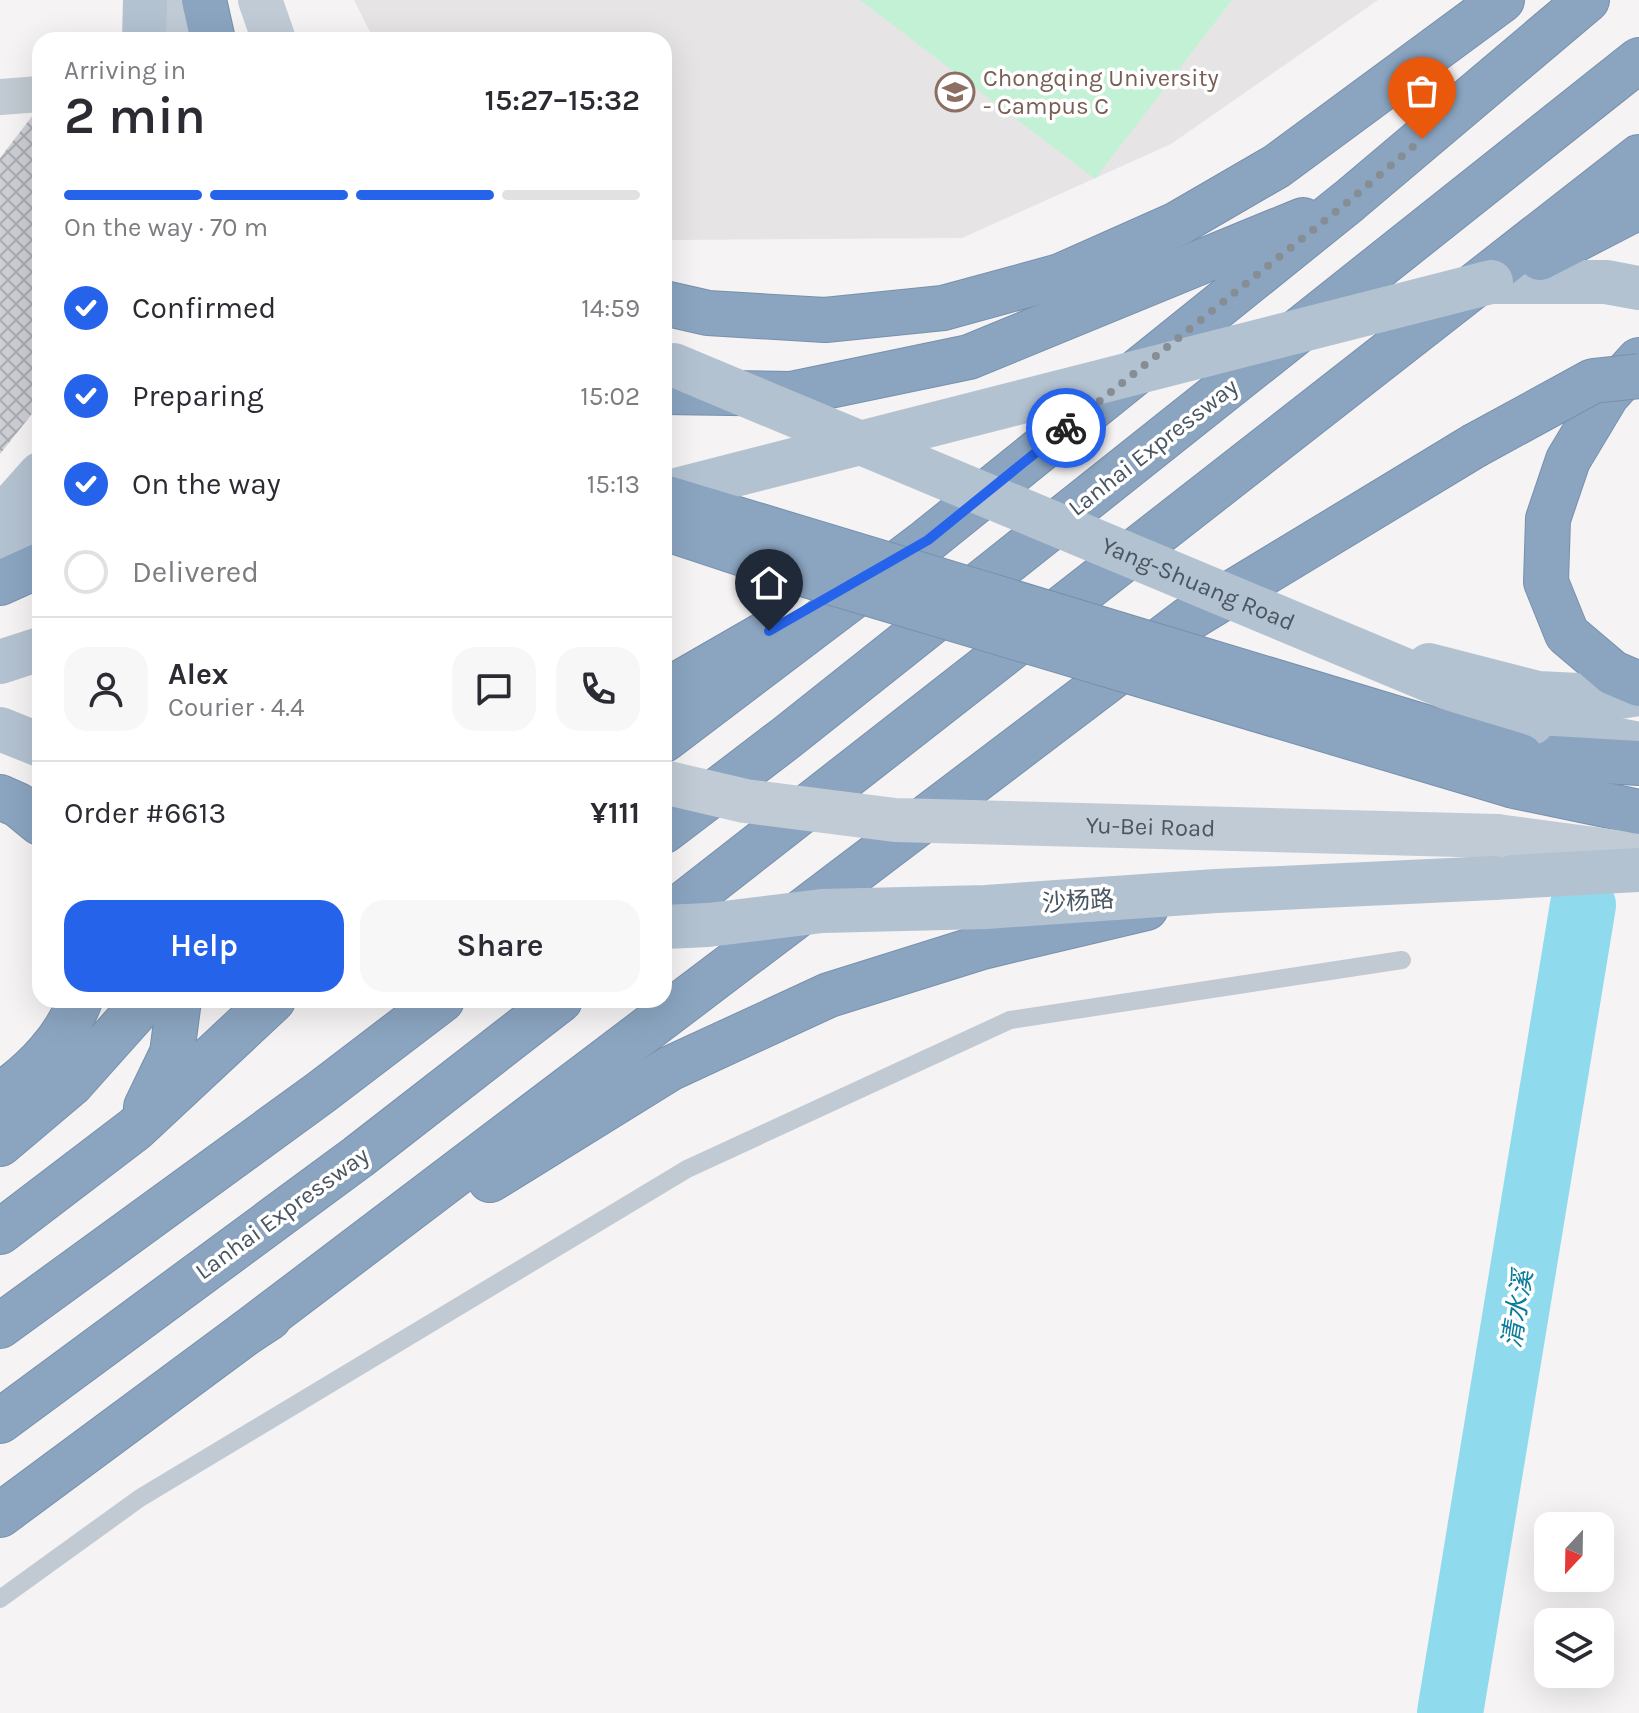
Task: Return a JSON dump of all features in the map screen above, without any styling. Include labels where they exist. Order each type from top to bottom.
[{"type":"highway","points":[[204,0],[211,32]]},
{"type":"highway","points":[[672,305],[708,313],[825,320],[943,308],[1060,276],[1177,224],[1277,166],[1502,0]]},
{"type":"highway","points":[[672,734],[928,540],[1349,201],[1587,0]]},
{"type":"highway","name":"Lanhai Expressway","points":[[672,825],[1639,60]]},
{"type":"highway","points":[[672,913],[1639,157]]},
{"type":"highway","points":[[672,371],[791,394],[969,357],[1349,201]]},
{"type":"highway","points":[[1491,282],[1639,207]]},
{"type":"highway","points":[[1634,691],[1567,634],[1546,582],[1548,519],[1568,460],[1607,395],[1639,360]]},
{"type":"highway","points":[[0,1515],[246,1333],[1187,620],[1474,446],[1593,381],[1639,376]]},
{"type":"highway","points":[[672,497],[1522,755],[1639,812]]},
{"type":"highway","points":[[672,531],[821,579],[1522,755],[1639,763]]},
{"type":"highway","points":[[672,687],[928,540]]},
{"type":"highway","points":[[0,583],[32,569]]},
{"type":"highway","points":[[0,797],[18,805],[32,816]]},
{"type":"highway","points":[[246,1333],[671,1068],[829,995],[982,947],[1216,891]]},
{"type":"highway","points":[[0,1095],[23,1079],[55,1044],[77,1008]]},
{"type":"highway","points":[[0,1144],[71,1084],[139,1008]]},
{"type":"highway","points":[[135,1129],[172,1053],[178,1008]]},
{"type":"highway","points":[[0,1232],[135,1129],[264,1008]]},
{"type":"highway","points":[[0,1326],[432,1008]]},
{"type":"highway","name":"Lanhai Expressway","points":[[0,1421],[358,1157],[550,1008]]},
{"type":"main road","points":[[144,32],[145,0]]},
{"type":"main road","points":[[187,0],[187,32]]},
{"type":"main road","points":[[260,0],[271,32]]},
{"type":"main road","points":[[672,493],[897,432],[1491,282],[1606,282],[1639,288]]},
{"type":"main road","name":"Yang-Shuang Road","points":[[672,372],[1343,643],[1522,755],[1639,744]]},
{"type":"main road","points":[[672,460],[708,461],[897,432]]},
{"type":"main road","points":[[0,519],[32,483]]},
{"type":"main road","points":[[0,554],[32,530]]},
{"type":"main road","points":[[1343,643],[1538,693],[1634,691]]},
{"type":"main road","points":[[0,729],[32,742]]},
{"type":"main road","name":"Yu-Bei Road","points":[[672,784],[745,801],[895,820],[1495,857],[1639,855]]},
{"type":"main road","name":"沙杨路","points":[[672,927],[822,911],[986,907],[1216,891],[1495,857],[1639,870]]},
{"type":"street","points":[[0,97],[32,95]]},
{"type":"lane","points":[[0,1599],[140,1498],[687,1169],[1010,1020],[1402,960]]},
{"type":"shaded area","name":"Chongqing University - Campus C","points":[[354,0],[1378,0],[1171,144],[962,238],[672,240],[672,32],[370,32]]},
{"type":"green space","points":[[860,0],[1232,0],[1095,179]]},
{"type":"building","points":[[32,116],[32,414],[0,454],[0,158]]},
{"type":"waterway","name":"清水溪","points":[[1450,1713],[1583,905]]},
{"type":"way so far","points":[[1066,428],[1422,139]]},
{"type":"place","name":"Chongqing University - Campus C","points":[[955,92]]},
{"type":"route","points":[[769,631],[928,540],[1066,428]]}]
